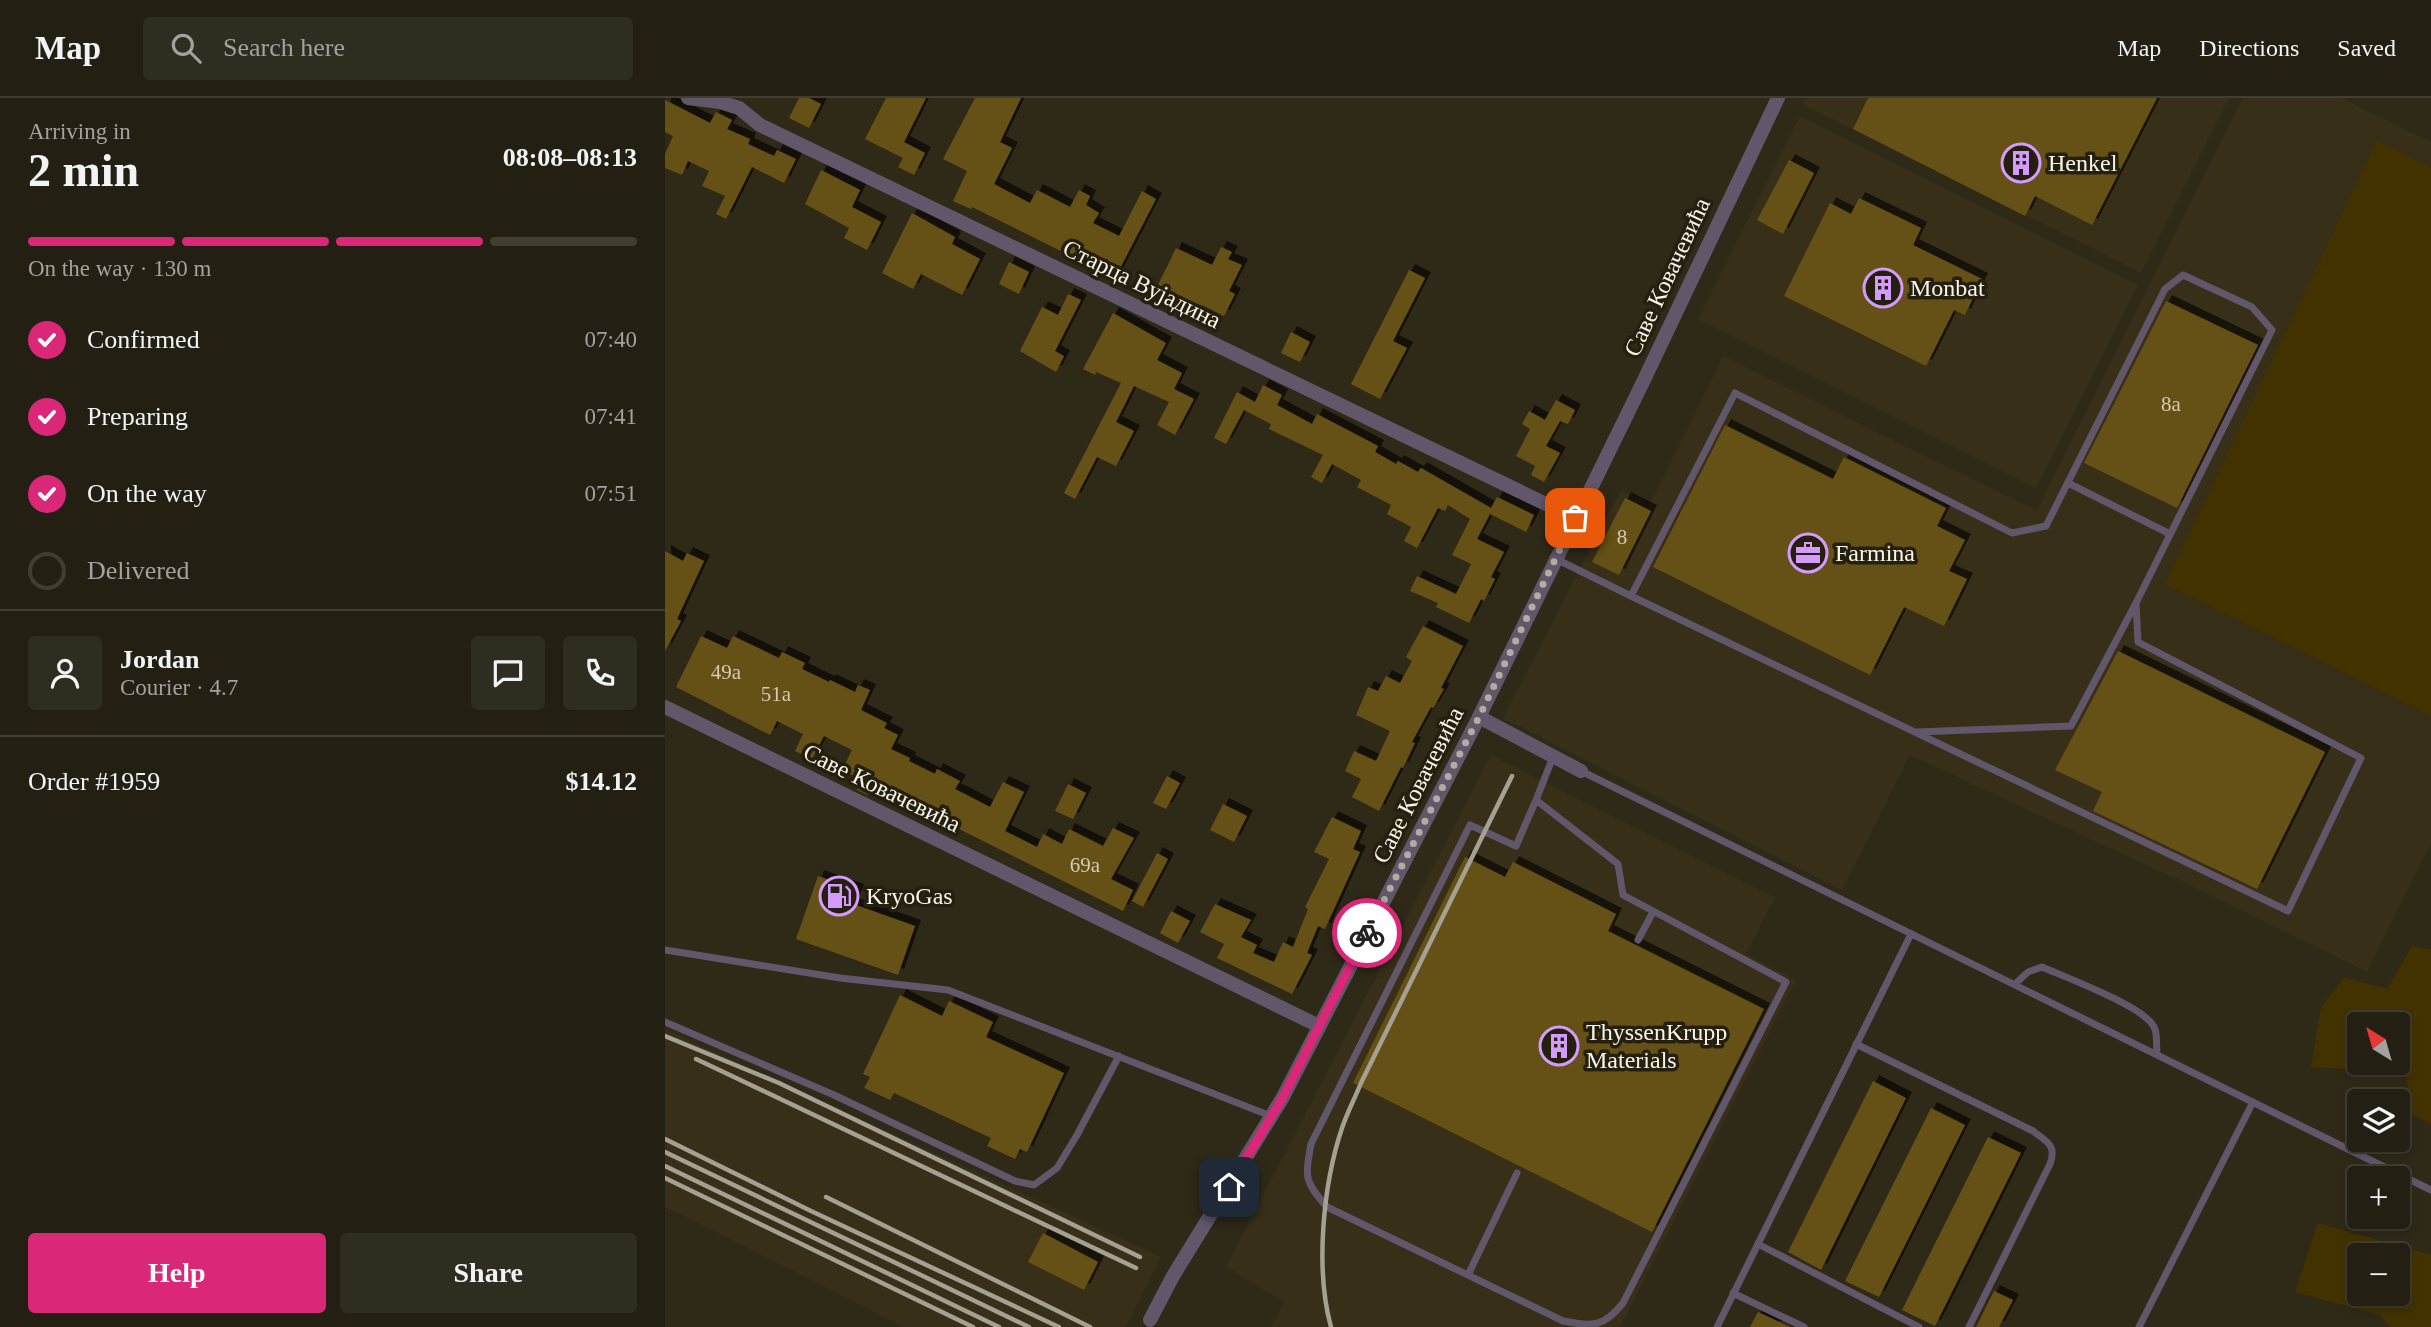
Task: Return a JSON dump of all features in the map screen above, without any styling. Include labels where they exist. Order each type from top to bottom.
[{"type":"street","name":"Старца Вујадина","points":[[688,98],[720,102],[740,108],[760,125],[1575,518]]},
{"type":"street","name":"Саве Ковачевића","points":[[665,707],[1318,1026],[1479,717],[1778,98]]},
{"type":"street","points":[[1479,717],[1581,771]]},
{"type":"street","points":[[1150,1320],[1173,1276],[1272,1116],[1318,1026]]},
{"type":"lane","points":[[1631,596],[1735,393],[2012,533],[2046,526],[2165,289],[2183,275],[2252,307],[2271,330],[2136,603],[2071,726],[1917,733]]},
{"type":"lane","points":[[2068,483],[2170,534]]},
{"type":"lane","points":[[1555,559],[2288,911],[2361,758],[2138,642],[2136,603]]},
{"type":"lane","points":[[1536,800],[1618,864],[1623,895],[1786,982],[1636,1278],[1612,1318],[1599,1326],[1563,1321],[1327,1207],[1309,1186],[1306,1169],[1311,1144],[1470,825],[1516,846],[1553,757]]},
{"type":"lane","points":[[1581,771],[2431,1190]]},
{"type":"lane","points":[[1638,940],[1653,912]]},
{"type":"lane","points":[[1717,1327],[1911,934]]},
{"type":"lane","points":[[665,950],[841,978],[948,990],[1272,1116]]},
{"type":"lane","points":[[2015,985],[2028,972],[2042,967],[2134,1009],[2155,1028],[2157,1054]]},
{"type":"lane","points":[[665,1022],[834,1096],[1014,1181],[1034,1185],[1056,1168],[1077,1135],[1119,1056]]},
{"type":"lane","points":[[1856,1044],[2033,1131],[2052,1147],[2054,1154],[2050,1164],[1969,1327]]},
{"type":"lane","points":[[2139,1327],[2253,1102]]},
{"type":"lane","points":[[1468,1275],[1517,1173]]},
{"type":"lane","points":[[1758,1244],[1919,1327]]},
{"type":"lane","points":[[1734,1293],[1804,1327]]},
{"type":"shaded area","name":"Henkel","points":[[1805,98],[2229,98],[2141,273],[1802,104]]},
{"type":"shaded area","points":[[2243,98],[2341,98],[2431,142],[2431,843],[2367,972],[2200,890],[1910,755],[1842,890],[1503,718],[1621,490],[1650,504],[1723,356],[2037,511]]},
{"type":"shaded area","points":[[1800,116],[2138,285],[2036,488],[1698,319]]},
{"type":"shaded area","points":[[2377,141],[2431,167],[2431,716],[2165,584]]},
{"type":"shaded area","points":[[1491,755],[1775,897],[1746,954],[1796,980],[1620,1327],[1271,1327],[1284,1302],[1226,1267]]},
{"type":"shaded area","points":[[2412,946],[2431,950],[2431,1124],[2413,1115],[2406,1075],[2410,1075],[2410,1012],[2347,1012],[2347,1069],[2311,1067],[2321,1007],[2344,977],[2387,989]]},
{"type":"shaded area","points":[[665,1029],[1161,1257],[1126,1327],[904,1327],[665,1207]]},
{"type":"shaded area","points":[[2318,1223],[2389,1243],[2347,1243],[2347,1306],[2410,1306],[2410,1249],[2431,1255],[2431,1327],[2390,1327],[2379,1315],[2295,1292]]},
{"type":"building","points":[[799,98],[809,98],[821,104],[809,128],[789,118]]},
{"type":"building","points":[[886,98],[926,98],[904,142],[925,153],[914,175],[898,167],[903,158],[865,139]]},
{"type":"building","points":[[975,98],[1021,98],[1000,142],[1012,148],[994,184],[1030,203],[1037,190],[1070,207],[1079,190],[1090,196],[1086,205],[1099,213],[1093,223],[1119,236],[1142,191],[1156,199],[1115,278],[972,207],[971,209],[953,201],[967,171],[943,159]]},
{"type":"building","name":"Henkel","points":[[1868,98],[2157,98],[2092,225],[2035,196],[2025,216],[1853,129]]},
{"type":"building","points":[[665,100],[710,123],[716,112],[732,120],[727,129],[750,139],[748,144],[774,156],[777,150],[796,159],[784,183],[752,167],[726,219],[716,214],[725,196],[702,186],[709,171],[688,161],[682,175],[665,168],[665,154],[673,136],[665,132]]},
{"type":"building","points":[[1789,160],[1814,173],[1783,234],[1757,220]]},
{"type":"building","points":[[821,170],[860,190],[852,207],[881,222],[867,250],[844,238],[849,228],[805,204]]},
{"type":"building","name":"Monbat","points":[[1859,198],[1921,228],[1913,245],[1982,279],[1965,315],[1954,310],[1926,366],[1784,296],[1830,203],[1851,214]]},
{"type":"building","points":[[912,213],[955,237],[952,244],[980,259],[962,295],[921,274],[913,289],[882,273]]},
{"type":"building","points":[[1221,247],[1232,252],[1228,259],[1242,265],[1229,291],[1235,294],[1224,316],[1202,305],[1200,309],[1158,285],[1176,248],[1212,265]]},
{"type":"building","points":[[1009,262],[1029,272],[1019,294],[999,284]]},
{"type":"building","points":[[1409,270],[1425,278],[1393,341],[1407,348],[1380,399],[1351,384]]},
{"type":"building","points":[[1068,294],[1081,300],[1055,351],[1064,356],[1056,372],[1020,351],[1042,307],[1058,315]]},
{"type":"building","points":[[2166,301],[2258,345],[2177,508],[2084,463]]},
{"type":"building","points":[[1113,313],[1166,343],[1157,360],[1182,373],[1174,389],[1194,399],[1175,435],[1157,425],[1169,402],[1134,386],[1116,422],[1134,431],[1116,466],[1097,457],[1075,499],[1064,493],[1121,383],[1083,369]]},
{"type":"building","points":[[1291,332],[1310,342],[1300,362],[1281,353]]},
{"type":"building","points":[[1263,385],[1282,395],[1277,405],[1312,424],[1317,414],[1378,446],[1375,452],[1396,464],[1398,461],[1418,472],[1421,468],[1491,508],[1497,497],[1534,515],[1526,532],[1490,514],[1477,539],[1504,552],[1491,577],[1495,579],[1469,623],[1436,607],[1438,603],[1410,591],[1417,576],[1456,594],[1471,564],[1452,555],[1470,519],[1448,505],[1445,511],[1438,508],[1417,548],[1404,541],[1411,527],[1387,514],[1391,505],[1357,487],[1361,480],[1332,464],[1322,483],[1311,477],[1323,455],[1269,429],[1271,424],[1244,410],[1226,444],[1214,438],[1237,392],[1255,402]]},
{"type":"building","points":[[1556,400],[1575,410],[1568,424],[1560,421],[1546,446],[1560,453],[1544,482],[1531,475],[1535,466],[1516,456],[1530,429],[1522,424],[1529,411],[1545,420]]},
{"type":"building","name":"Farmina","points":[[1725,425],[1833,479],[1844,457],[1946,508],[1937,526],[1965,540],[1949,571],[1967,579],[1944,626],[1904,607],[1870,675],[1653,567]]},
{"type":"building","points":[[1625,498],[1651,511],[1619,575],[1592,562]]},
{"type":"building","points":[[665,551],[683,561],[687,553],[704,561],[677,619],[681,621],[665,651]]},
{"type":"building","points":[[1423,626],[1463,646],[1441,688],[1444,689],[1412,742],[1415,743],[1379,811],[1352,797],[1361,779],[1345,771],[1354,751],[1376,761],[1390,731],[1356,715],[1368,687],[1378,691],[1386,676],[1400,683],[1412,661],[1406,657]]},
{"type":"building","points":[[701,636],[727,648],[733,636],[779,658],[782,652],[805,663],[802,669],[829,682],[830,680],[855,692],[858,685],[870,690],[861,710],[887,723],[884,728],[898,735],[891,749],[910,758],[909,761],[935,774],[937,769],[960,781],[955,789],[990,807],[1003,782],[1024,792],[1005,831],[1037,847],[1043,834],[1062,844],[1069,829],[1103,846],[1113,828],[1134,838],[1111,879],[1133,890],[1123,911],[873,786],[868,795],[857,790],[862,780],[842,770],[852,750],[824,736],[812,759],[795,751],[803,734],[777,721],[770,735],[676,687]]},
{"type":"building","points":[[2118,651],[2325,752],[2257,889],[2093,811],[2102,792],[2055,770]]},
{"type":"building","points":[[1167,776],[1180,783],[1166,809],[1153,803]]},
{"type":"building","points":[[1068,784],[1086,793],[1073,819],[1055,811]]},
{"type":"building","points":[[1223,804],[1247,816],[1234,842],[1210,830]]},
{"type":"building","points":[[1332,817],[1361,831],[1353,849],[1360,852],[1325,929],[1318,926],[1307,953],[1312,955],[1292,994],[1217,958],[1224,944],[1200,932],[1215,904],[1251,920],[1241,937],[1257,945],[1253,953],[1274,962],[1283,942],[1293,947],[1308,909],[1305,907],[1329,859],[1314,852]]},
{"type":"building","points":[[1157,853],[1168,859],[1143,907],[1132,901]]},
{"type":"building","name":"ThyssenKrupp Materials","points":[[1465,857],[1505,877],[1513,862],[1616,914],[1608,931],[1764,1009],[1652,1232],[1353,1083]]},
{"type":"building","points":[[818,876],[858,890],[853,904],[915,926],[898,975],[796,939]]},
{"type":"building","points":[[1171,911],[1190,921],[1178,943],[1160,933]]},
{"type":"building","points":[[900,995],[942,1016],[949,1001],[993,1022],[986,1037],[1064,1073],[1027,1152],[1020,1149],[1015,1159],[987,1146],[991,1138],[894,1093],[890,1100],[864,1088],[870,1077],[863,1074]]},
{"type":"building","points":[[1873,1081],[1906,1098],[1821,1270],[1788,1252]]},
{"type":"building","points":[[1931,1108],[1965,1125],[1879,1297],[1845,1281]]},
{"type":"building","points":[[1988,1137],[2021,1153],[1935,1326],[1902,1310]]},
{"type":"building","points":[[1043,1233],[1098,1262],[1084,1290],[1028,1262]]},
{"type":"building","points":[[1994,1291],[2013,1300],[1999,1327],[1976,1327]]},
{"type":"building","points":[[1758,1312],[1790,1327],[1750,1327]]},
{"type":"railway","points":[[1331,1327],[1323,1279],[1323,1227],[1330,1175],[1342,1128],[1361,1083],[1512,776]]},
{"type":"railway","points":[[665,1036],[779,1083],[1140,1257]]},
{"type":"railway","points":[[696,1059],[1136,1268]]},
{"type":"railway","points":[[665,1139],[811,1211],[1059,1327]]},
{"type":"railway","points":[[665,1152],[1029,1327]]},
{"type":"railway","points":[[665,1166],[999,1327]]},
{"type":"railway","points":[[665,1178],[973,1327]]},
{"type":"railway","points":[[826,1197],[1090,1327]]},
{"type":"way so far","points":[[1367,933],[1479,717],[1575,518]]},
{"type":"place","name":"Henkel","points":[[2021,163]]},
{"type":"place","name":"Monbat","points":[[1883,288]]},
{"type":"place","name":"Farmina","points":[[1808,553]]},
{"type":"place","name":"KryoGas","points":[[839,896]]},
{"type":"place","name":"ThyssenKrupp Materials","points":[[1559,1046]]},
{"type":"route","points":[[1229,1187],[1283,1097],[1367,933]]}]
